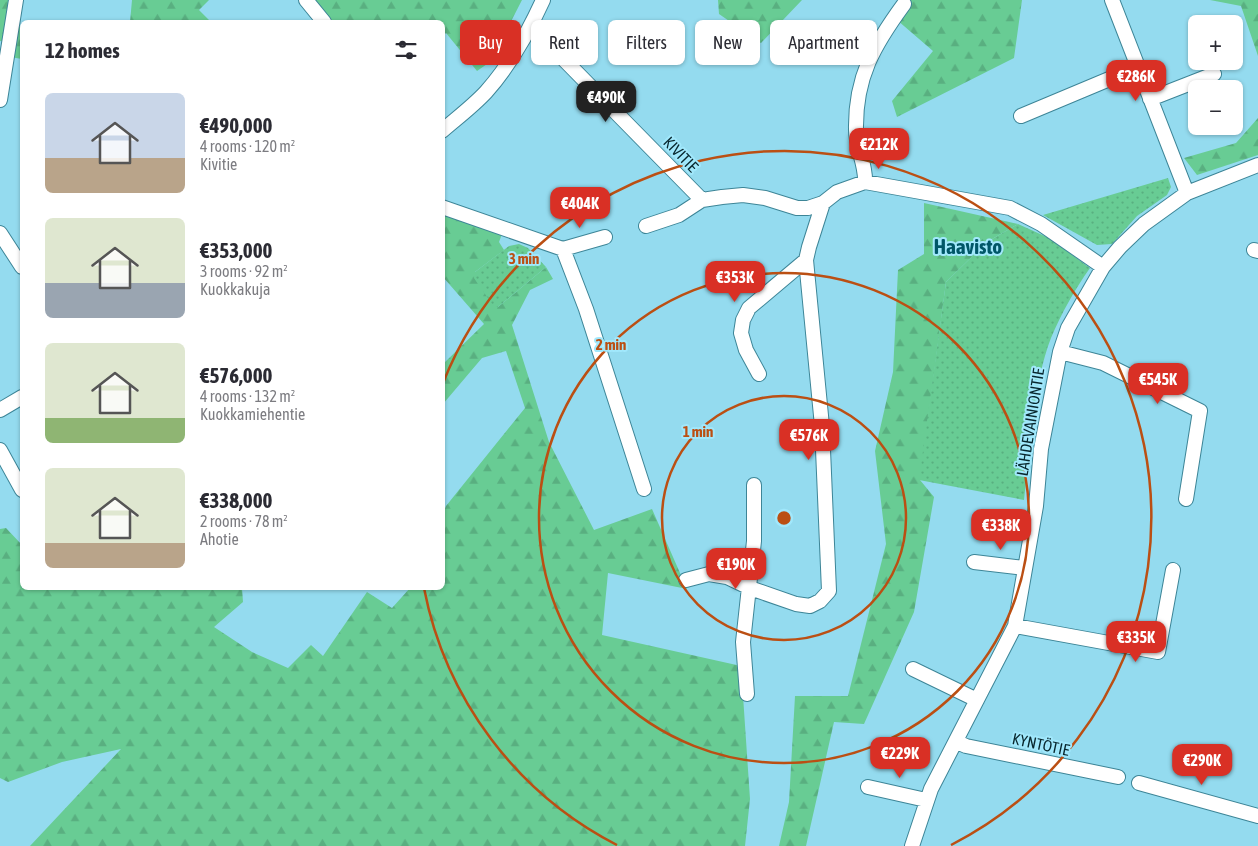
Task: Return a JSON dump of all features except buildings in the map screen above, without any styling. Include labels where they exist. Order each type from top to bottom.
[{"type":"street","points":[[0,100],[16,0]]},
{"type":"street","points":[[306,0],[322,20]]},
{"type":"street","points":[[534,20],[543,0]]},
{"type":"street","points":[[1112,0],[1187,193]]},
{"type":"street","points":[[865,182],[865,171],[855,131],[864,68],[877,41],[904,4]]},
{"type":"street","points":[[445,128],[485,92],[507,64],[531,26]]},
{"type":"street","name":"KIVITIE","points":[[569,65],[702,200]]},
{"type":"street","points":[[1021,116],[1138,67]]},
{"type":"street","points":[[1150,99],[1214,74]]},
{"type":"street","name":"LÄHDEVAINIONTIE","points":[[912,846],[926,800],[1015,626],[1036,506],[1042,449],[1060,352],[1074,316],[1104,267],[1120,247],[1144,224],[1187,193],[1258,165]]},
{"type":"street","points":[[646,226],[678,215],[702,200],[743,195],[765,198],[797,208],[808,208],[823,203],[837,192],[865,182],[1010,208],[1041,224],[1104,267]]},
{"type":"street","points":[[686,580],[709,574],[727,577],[750,588],[796,604],[810,606],[820,601],[829,591],[822,426],[806,260],[808,247],[823,203]]},
{"type":"street","points":[[445,207],[563,249],[605,237]]},
{"type":"street","points":[[0,233],[20,264]]},
{"type":"street","points":[[563,249],[586,310],[644,490]]},
{"type":"street","points":[[759,374],[746,350],[741,332],[742,320],[749,308],[806,260]]},
{"type":"street","points":[[1060,352],[1103,363],[1200,410],[1186,499]]},
{"type":"street","points":[[0,410],[20,398]]},
{"type":"street","points":[[0,450],[20,486]]},
{"type":"street","points":[[747,694],[743,642],[750,588],[754,485]]},
{"type":"street","points":[[974,562],[1024,568]]},
{"type":"street","points":[[1015,626],[1158,652],[1173,570]]},
{"type":"street","points":[[913,669],[976,700]]},
{"type":"street","name":"KYNTÖTIE","points":[[956,742],[966,746],[1118,778]]},
{"type":"street","points":[[1139,783],[1258,816]]},
{"type":"street","points":[[868,787],[926,800]]},
{"type":"green space","points":[[0,0],[11,0],[8,26],[20,27],[20,59],[4,56],[5,42],[0,41]]},
{"type":"green space","points":[[132,0],[209,0],[199,10],[209,20],[130,20]]},
{"type":"green space","points":[[312,0],[522,0],[512,20],[460,20],[460,50],[445,34],[445,20],[328,20]]},
{"type":"green space","points":[[718,0],[802,0],[783,20],[770,20],[770,34],[761,43],[760,20],[728,20],[719,14]]},
{"type":"green space","points":[[910,0],[1022,0],[1014,58],[897,117],[892,101],[933,51],[897,20]]},
{"type":"green space","points":[[1210,0],[1258,0],[1258,56],[1241,6]]},
{"type":"green space","points":[[472,65],[486,65],[477,71]]},
{"type":"green space","points":[[1258,118],[1258,155],[1197,175],[1184,158],[1236,143]]},
{"type":"green space","points":[[1168,178],[1171,187],[1167,195],[1137,216],[1112,244],[1097,245],[1043,215]]},
{"type":"green space","points":[[924,203],[1018,224],[987,242],[946,282],[920,480],[934,497],[914,612],[864,724],[834,722],[806,846],[779,846],[789,802],[795,696],[848,696],[886,544],[875,451],[893,372],[898,270],[924,254]]},
{"type":"green space","points":[[445,214],[502,234],[499,242],[504,250],[475,272],[498,307],[546,267],[553,279],[530,290],[512,325],[549,442],[594,530],[652,509],[687,589],[608,573],[602,635],[741,666],[750,799],[745,846],[30,846],[121,749],[62,762],[8,782],[0,778],[0,529],[6,528],[20,543],[20,590],[242,590],[243,602],[214,627],[252,652],[288,668],[311,645],[323,656],[367,592],[392,608],[408,590],[445,590],[446,506],[525,408],[506,351],[482,358],[445,402],[445,362],[484,324],[445,279]]},
{"type":"green space","points":[[1018,224],[1049,238],[1090,268],[1064,311],[1045,356],[1036,397],[1024,500],[919,480],[946,282],[987,242]]},
{"type":"green space","points":[[519,244],[528,248],[546,267],[498,307],[494,307],[474,278],[475,272],[509,246]]},
{"type":"district","name":"Haavisto","points":[[968,247]]}]
